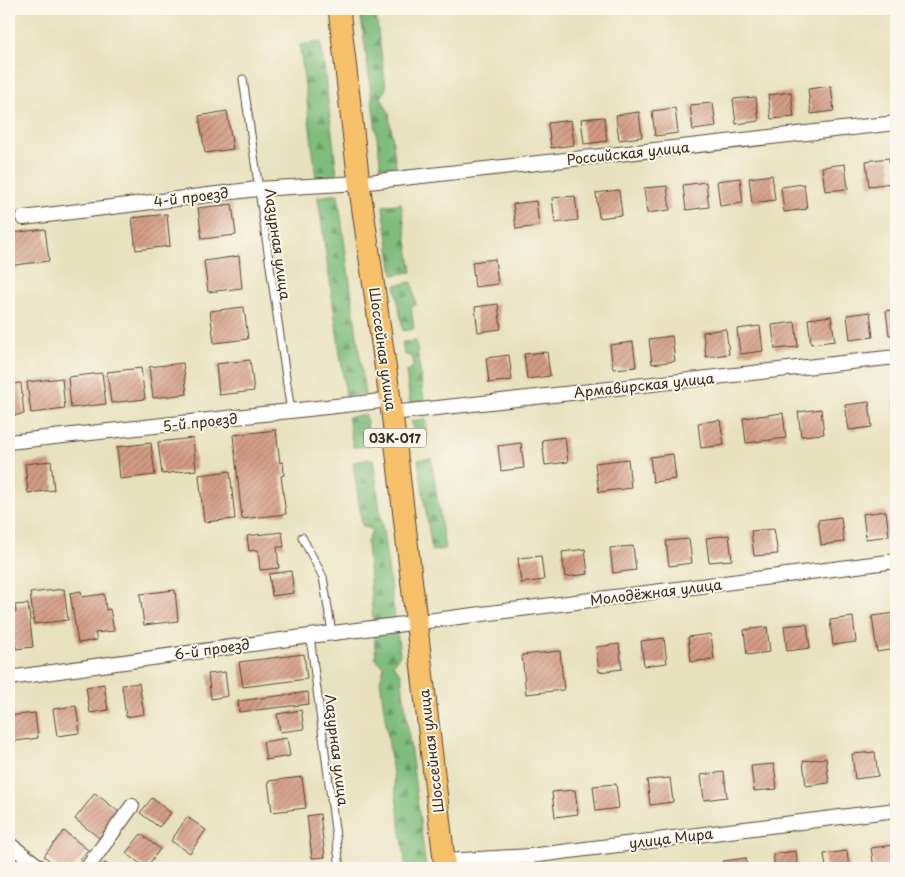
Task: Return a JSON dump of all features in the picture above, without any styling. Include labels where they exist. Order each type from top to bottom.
[{"type":"main road","name":"Шоссейная улица","points":[[339,9],[359,183],[391,407],[445,865]]},
{"type":"street","name":"Российская улица","points":[[359,183],[896,123]]},
{"type":"street","name":"4-й проезд","points":[[24,218],[257,190],[359,183]]},
{"type":"street","name":"Армавирская улица","points":[[391,407],[896,357]]},
{"type":"street","name":"5-й проезд","points":[[9,442],[291,413],[391,407]]},
{"type":"street","name":"Молодёжная улица","points":[[416,623],[896,561]]},
{"type":"street","name":"6-й проезд","points":[[9,678],[416,623]]},
{"type":"street","points":[[86,868],[132,806]]},
{"type":"street","name":"улица Мира","points":[[445,865],[531,862],[896,810]]},
{"type":"street","points":[[9,844],[41,868]]},
{"type":"lane","name":"Лазурная улица","points":[[242,79],[291,413]]},
{"type":"lane","points":[[302,537],[323,577],[332,633]]},
{"type":"lane","name":"Лазурная улица","points":[[310,636],[340,868]]},
{"type":"green space","points":[[360,9],[375,9],[386,88],[381,98],[389,113],[396,166],[381,168]]},
{"type":"green space","points":[[321,42],[337,175],[316,178],[300,45]]},
{"type":"green space","points":[[338,194],[365,394],[346,396],[318,197]]},
{"type":"green space","points":[[401,203],[412,272],[393,275],[383,206]]},
{"type":"green space","points":[[412,282],[416,305],[411,306],[414,329],[403,331],[395,285]]},
{"type":"green space","points":[[416,341],[424,401],[410,403],[406,372],[413,367],[413,358],[404,354],[402,342]]},
{"type":"green space","points":[[366,415],[370,446],[353,447],[348,417]]},
{"type":"green space","points":[[425,419],[427,434],[420,435],[413,431],[412,421]]},
{"type":"green space","points":[[431,458],[445,549],[432,551],[418,460]]},
{"type":"green space","points":[[373,459],[400,654],[393,665],[401,674],[426,868],[406,868],[380,680],[384,667],[376,660],[367,542],[372,530],[362,525],[353,462]]},
{"type":"building","points":[[831,86],[834,111],[811,114],[808,89]]},
{"type":"building","points":[[791,92],[794,117],[771,119],[768,95]]},
{"type":"building","points":[[756,97],[759,121],[736,124],[733,99]]},
{"type":"building","points":[[713,103],[716,127],[693,130],[690,105]]},
{"type":"building","points":[[675,108],[678,133],[655,136],[652,111]]},
{"type":"building","points":[[227,111],[233,149],[205,153],[199,116]]},
{"type":"building","points":[[639,112],[642,137],[619,140],[616,115]]},
{"type":"building","points":[[604,117],[607,141],[584,144],[581,119]]},
{"type":"building","points":[[571,120],[574,145],[551,148],[548,123]]},
{"type":"building","points":[[889,158],[892,183],[869,186],[866,161]]},
{"type":"building","points":[[845,164],[848,189],[825,191],[822,167]]},
{"type":"building","points":[[772,175],[775,200],[752,203],[749,178]]},
{"type":"building","points":[[740,178],[743,203],[720,206],[717,181]]},
{"type":"building","points":[[706,182],[709,207],[686,210],[683,185]]},
{"type":"building","points":[[804,184],[807,209],[784,212],[781,187]]},
{"type":"building","points":[[667,186],[670,210],[647,213],[644,188]]},
{"type":"building","points":[[619,190],[622,215],[599,218],[596,193]]},
{"type":"building","points":[[575,196],[578,220],[555,223],[552,198]]},
{"type":"building","points":[[536,201],[539,226],[516,229],[513,204]]},
{"type":"building","points":[[232,204],[236,235],[202,239],[198,208]]},
{"type":"building","points":[[167,214],[170,246],[136,250],[132,218]]},
{"type":"building","points":[[45,229],[49,261],[14,265],[11,233]]},
{"type":"building","points":[[239,256],[242,288],[208,292],[204,261]]},
{"type":"building","points":[[495,259],[498,284],[475,287],[472,262]]},
{"type":"building","points":[[498,304],[501,329],[478,332],[475,307]]},
{"type":"building","points":[[244,307],[248,339],[214,343],[210,311]]},
{"type":"building","points":[[896,309],[896,335],[889,335],[886,311]]},
{"type":"building","points":[[870,312],[873,337],[850,340],[847,315]]},
{"type":"building","points":[[831,316],[835,341],[811,344],[808,319]]},
{"type":"building","points":[[795,322],[798,347],[775,349],[772,325]]},
{"type":"building","points":[[760,326],[763,351],[740,354],[737,329]]},
{"type":"building","points":[[726,329],[729,354],[706,357],[703,332]]},
{"type":"building","points":[[672,336],[675,361],[652,364],[649,339]]},
{"type":"building","points":[[633,342],[636,367],[613,369],[610,345]]},
{"type":"building","points":[[547,352],[550,376],[527,379],[524,354]]},
{"type":"building","points":[[509,355],[512,380],[489,383],[486,358]]},
{"type":"building","points":[[250,360],[254,391],[219,395],[216,364]]},
{"type":"building","points":[[183,363],[187,394],[153,398],[149,367]]},
{"type":"building","points":[[141,368],[145,399],[111,403],[107,372]]},
{"type":"building","points":[[102,373],[106,404],[71,408],[68,377]]},
{"type":"building","points":[[62,378],[65,409],[31,413],[27,382]]},
{"type":"building","points":[[21,383],[24,414],[9,416],[9,384]]},
{"type":"building","points":[[896,398],[896,418],[895,418],[893,399]]},
{"type":"building","points":[[869,402],[872,427],[849,430],[845,405]]},
{"type":"building","points":[[821,409],[824,434],[801,436],[798,412]]},
{"type":"building","points":[[783,413],[786,438],[746,443],[743,418]]},
{"type":"building","points":[[720,420],[724,445],[701,448],[698,423]]},
{"type":"building","points":[[276,430],[280,463],[283,462],[284,475],[281,476],[286,514],[242,519],[233,435]]},
{"type":"building","points":[[565,437],[568,462],[545,465],[542,440]]},
{"type":"building","points":[[193,438],[196,470],[162,474],[158,442]]},
{"type":"building","points":[[151,443],[155,475],[120,479],[117,447]]},
{"type":"building","points":[[521,443],[524,468],[501,471],[498,446]]},
{"type":"building","points":[[673,454],[676,479],[653,482],[650,457]]},
{"type":"building","points":[[628,459],[631,488],[599,492],[595,463]]},
{"type":"building","points":[[51,461],[54,490],[28,493],[25,464]]},
{"type":"building","points":[[230,471],[235,519],[204,522],[199,475]]},
{"type":"building","points":[[886,511],[889,536],[866,539],[863,514]]},
{"type":"building","points":[[841,517],[844,542],[821,545],[818,520]]},
{"type":"building","points":[[774,529],[778,554],[754,556],[751,531]]},
{"type":"building","points":[[282,532],[284,547],[277,547],[279,568],[260,570],[258,550],[249,551],[247,536]]},
{"type":"building","points":[[729,535],[732,560],[709,562],[706,538]]},
{"type":"building","points":[[689,539],[692,563],[669,566],[666,541]]},
{"type":"building","points":[[633,546],[636,570],[613,573],[610,548]]},
{"type":"building","points":[[585,549],[588,574],[565,577],[562,552]]},
{"type":"building","points":[[541,556],[544,580],[521,583],[518,558]]},
{"type":"building","points":[[291,571],[294,593],[272,596],[269,574]]},
{"type":"building","points":[[64,589],[68,620],[34,624],[30,593]]},
{"type":"building","points":[[175,590],[178,621],[144,625],[140,594]]},
{"type":"building","points":[[81,591],[82,597],[104,594],[106,610],[110,609],[114,631],[95,633],[97,640],[78,643],[70,593]]},
{"type":"building","points":[[28,604],[33,647],[16,649],[16,646],[9,647],[9,614],[16,613],[15,605]]},
{"type":"building","points":[[896,613],[896,649],[877,652],[872,616]]},
{"type":"building","points":[[853,617],[856,642],[833,645],[830,620]]},
{"type":"building","points":[[807,624],[810,648],[787,651],[784,626]]},
{"type":"building","points":[[767,627],[770,652],[747,655],[744,630]]},
{"type":"building","points":[[711,634],[714,659],[691,662],[688,637]]},
{"type":"building","points":[[664,638],[667,663],[644,666],[641,641]]},
{"type":"building","points":[[619,644],[622,669],[599,672],[596,647]]},
{"type":"building","points":[[560,651],[564,690],[526,694],[522,655]]},
{"type":"building","points":[[304,654],[307,679],[243,687],[239,662]]},
{"type":"building","points":[[225,672],[228,696],[211,699],[208,674]]},
{"type":"building","points":[[139,683],[144,714],[126,717],[122,685]]},
{"type":"building","points":[[104,684],[108,710],[90,713],[86,687]]},
{"type":"building","points":[[308,692],[309,704],[239,712],[238,701]]},
{"type":"building","points":[[76,706],[80,733],[57,736],[53,709]]},
{"type":"building","points":[[301,710],[304,729],[280,732],[277,714]]},
{"type":"building","points":[[35,713],[38,738],[9,742],[9,716]]},
{"type":"building","points":[[287,738],[290,756],[266,760],[263,742]]},
{"type":"building","points":[[875,752],[878,776],[855,779],[852,754]]},
{"type":"building","points":[[826,758],[829,783],[806,786],[803,761]]},
{"type":"building","points":[[774,764],[777,789],[754,791],[751,766]]},
{"type":"building","points":[[724,772],[727,797],[704,800],[701,775]]},
{"type":"building","points":[[302,777],[306,808],[272,812],[268,781]]},
{"type":"building","points":[[670,778],[673,802],[650,805],[647,780]]},
{"type":"building","points":[[616,784],[619,808],[596,811],[593,786]]},
{"type":"building","points":[[575,790],[578,814],[555,817],[552,792]]},
{"type":"building","points":[[95,793],[119,812],[99,838],[75,819]]},
{"type":"building","points":[[152,798],[171,813],[159,827],[140,813]]},
{"type":"building","points":[[320,814],[325,857],[312,858],[307,816]]},
{"type":"building","points":[[187,817],[206,830],[190,853],[171,841]]},
{"type":"building","points":[[64,831],[88,850],[73,868],[59,868],[44,856]]},
{"type":"building","points":[[141,834],[160,849],[146,868],[126,853]]},
{"type":"building","points":[[894,845],[896,868],[874,868],[871,848]]},
{"type":"building","points":[[796,851],[798,868],[775,868],[773,854]]},
{"type":"building","points":[[847,851],[849,868],[826,868],[824,854]]},
{"type":"building","points":[[746,858],[747,868],[724,868],[723,861]]},
{"type":"building","points":[[105,863],[111,868],[100,868]]},
{"type":"building","points":[[687,865],[688,868],[674,868],[674,867]]}]
